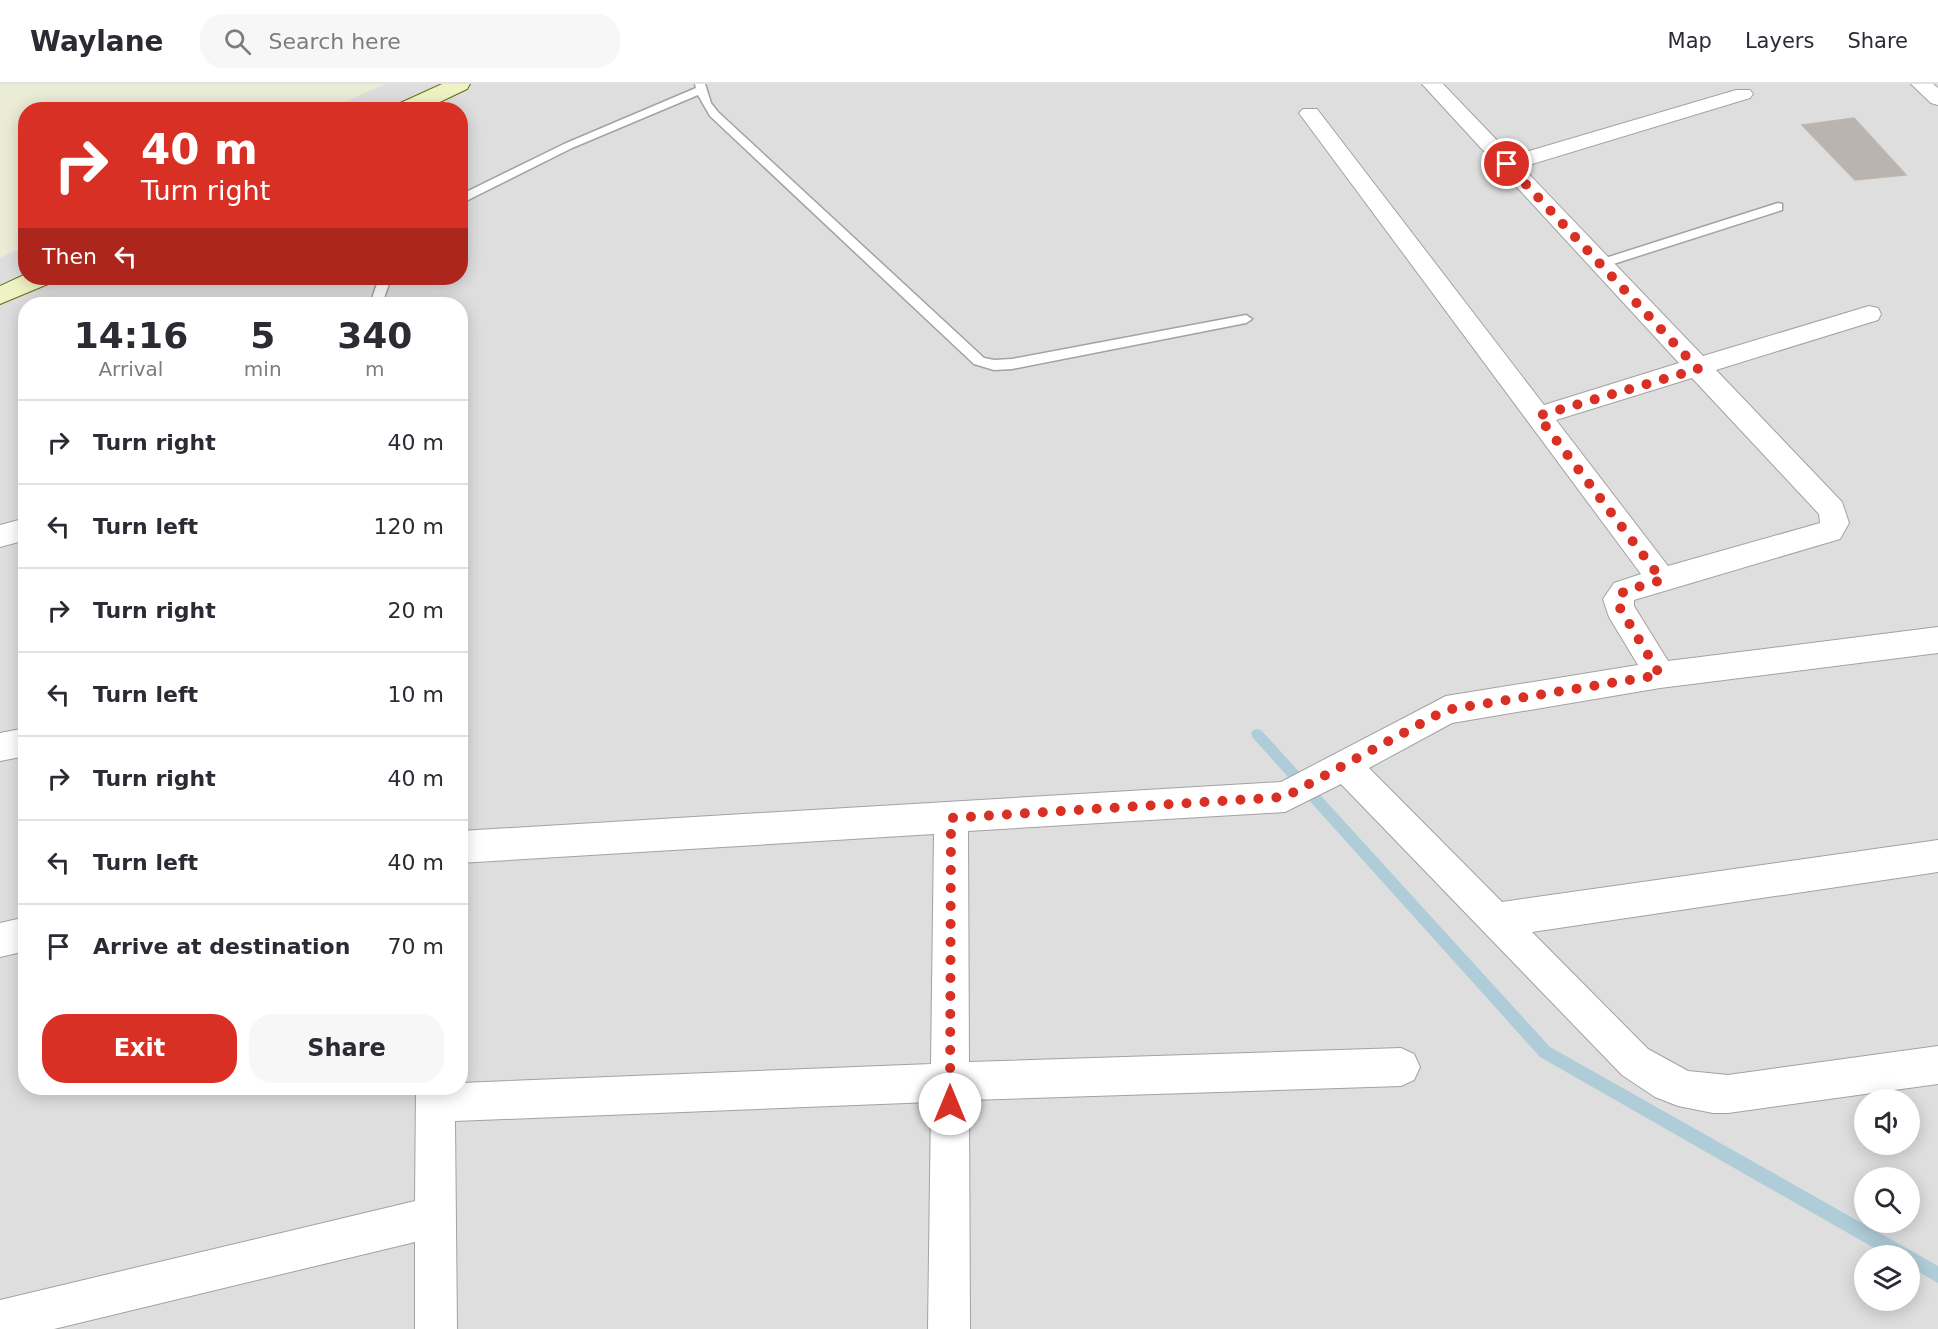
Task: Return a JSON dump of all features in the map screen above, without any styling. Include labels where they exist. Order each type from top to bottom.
[{"type":"main road","points":[[421,102],[459,84]]},
{"type":"main road","points":[[0,296],[24,285]]},
{"type":"street","points":[[1432,84],[1832,510],[1835,523],[1830,531],[1624,591],[1618,599],[1620,608],[1660,675]]},
{"type":"street","points":[[1921,84],[1938,99]]},
{"type":"street","points":[[1507,164],[1743,94]]},
{"type":"street","points":[[1310,113],[1662,580]]},
{"type":"street","points":[[1538,416],[1698,369],[1869,314]]},
{"type":"street","points":[[0,536],[18,531]]},
{"type":"street","points":[[468,847],[1285,797],[1446,710],[1660,675],[1938,640]]},
{"type":"street","points":[[0,747],[18,744]]},
{"type":"street","points":[[1344,765],[1635,1062],[1665,1083],[1696,1094],[1728,1094],[1938,1065]]},
{"type":"street","points":[[949,1329],[951,818]]},
{"type":"street","points":[[1496,920],[1938,856]]},
{"type":"street","points":[[0,939],[18,936]]},
{"type":"street","points":[[468,1094],[950,1082],[1401,1067]]},
{"type":"street","points":[[435,1095],[436,1329]]},
{"type":"street","points":[[0,1321],[435,1217]]},
{"type":"lane","points":[[468,196],[568,146],[700,87],[714,114],[979,361],[994,365],[1012,364],[1245,319]]},
{"type":"lane","points":[[1600,264],[1778,207]]},
{"type":"shaded area","points":[[0,84],[1938,84],[1938,1329],[0,1329]]},
{"type":"green space","points":[[0,84],[385,84],[345,102],[18,102],[18,249],[0,258]]},
{"type":"building","points":[[1854,118],[1906,175],[1855,180],[1802,125]]},
{"type":"waterway","points":[[1257,734],[1545,1052],[1885,1245]]},
{"type":"waterway","points":[[1920,1265],[1938,1275]]},
{"type":"route","points":[[950,1104],[951,818],[1285,797],[1446,710],[1660,675],[1620,608],[1618,599],[1624,591],[1662,580],[1538,416],[1698,369],[1507,164]]}]
